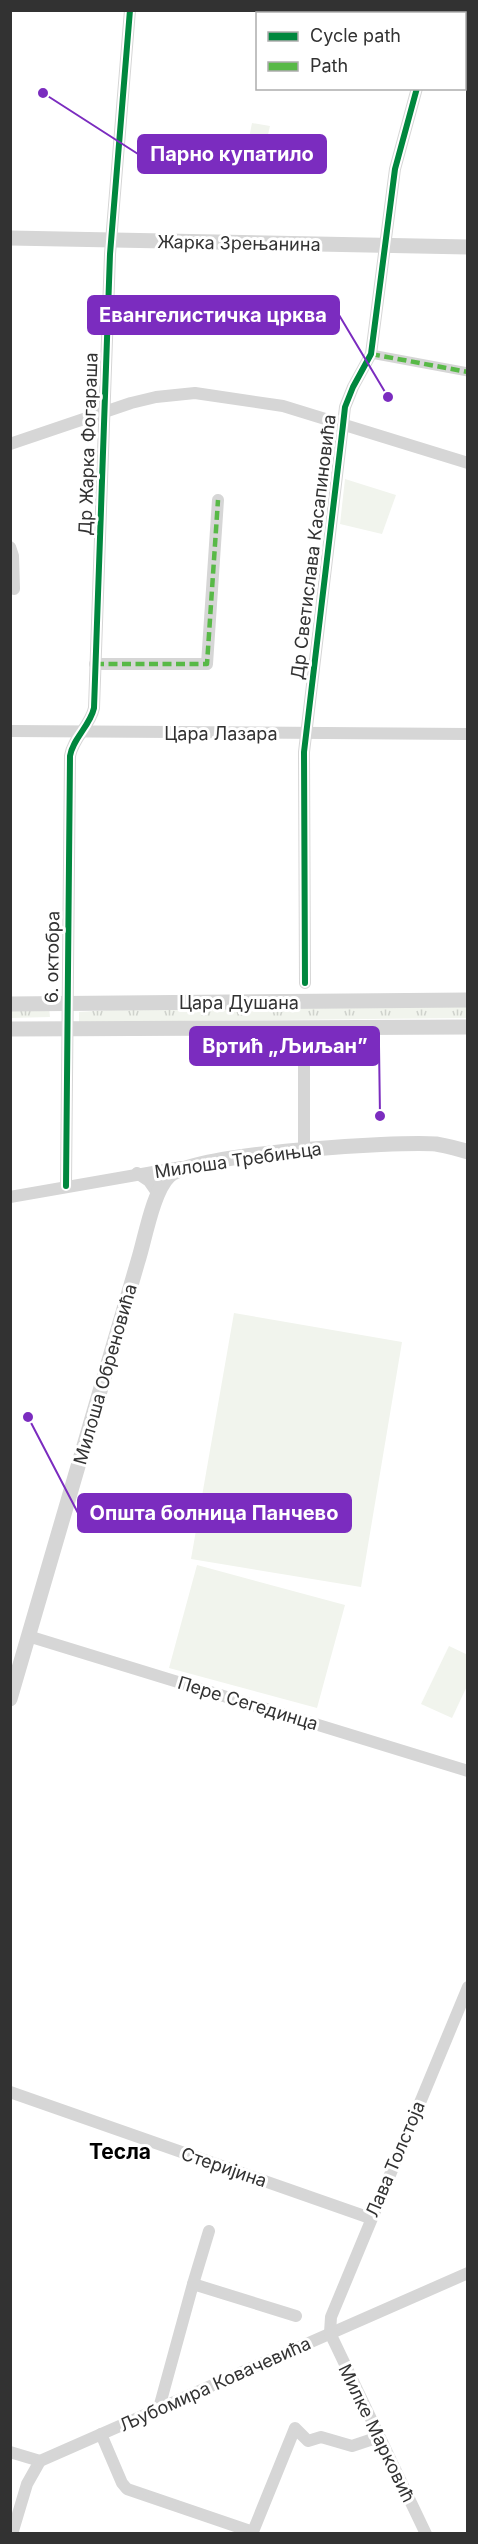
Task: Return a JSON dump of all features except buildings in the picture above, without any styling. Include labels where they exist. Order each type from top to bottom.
[{"type":"street","name":"Др Жарка Фогараша","points":[[82,733],[92,717],[111,240],[130,10]]},
{"type":"street","name":"Др Светислава Касапиновића","points":[[305,983],[305,733],[345,407],[371,354],[395,169],[416,90]]},
{"type":"street","name":"Жарка Зрењанина","points":[[10,238],[468,247]]},
{"type":"street","points":[[371,354],[468,372]]},
{"type":"street","points":[[10,444],[156,397],[195,393],[283,406],[468,463]]},
{"type":"street","points":[[95,664],[207,664],[218,500]]},
{"type":"street","points":[[10,547],[14,589]]},
{"type":"street","name":"Цара Лазара","points":[[10,731],[468,734]]},
{"type":"street","name":"6. октобра","points":[[66,1186],[70,756],[82,733]]},
{"type":"street","name":"Цара Душана","points":[[10,1004],[468,1000]]},
{"type":"street","name":"Цара Душана","points":[[10,1029],[468,1027]]},
{"type":"street","points":[[304,1042],[304,1149]]},
{"type":"street","name":"Милоша Требињца","points":[[10,1197],[136,1173],[304,1149],[434,1144],[468,1152]]},
{"type":"street","name":"Милоша Обреновића","points":[[10,1699],[158,1194],[169,1176],[186,1166]]},
{"type":"street","points":[[136,1173],[149,1181],[158,1194]]},
{"type":"street","name":"Пере Сегединца","points":[[28,1636],[468,1771]]},
{"type":"street","name":"Лава Толстоја","points":[[330,2333],[331,2317],[370,2218],[467,1995]]},
{"type":"street","name":"Стеријина","points":[[10,2092],[370,2218]]},
{"type":"street","points":[[159,2408],[209,2231]]},
{"type":"street","name":"Љубомира Ковачевића","points":[[40,2461],[468,2273]]},
{"type":"street","points":[[194,2284],[296,2316]]},
{"type":"street","name":"Милке Марковић","points":[[330,2333],[426,2534]]},
{"type":"street","points":[[252,2533],[295,2428],[308,2441],[321,2437],[345,2446],[379,2437]]},
{"type":"street","name":"Љубомира Ковачевића","points":[[101,2434],[122,2483],[127,2489],[252,2533]]},
{"type":"street","points":[[10,2452],[40,2461]]},
{"type":"street","points":[[12,2534],[27,2484],[35,2465],[40,2461]]},
{"type":"green space","points":[[252,123],[270,126],[263,156],[246,153]]},
{"type":"green space","points":[[345,479],[396,495],[382,534],[340,524]]},
{"type":"green space","points":[[468,1005],[467,1018],[79,1022],[79,1012],[138,1008]]},
{"type":"green space","points":[[10,1008],[49,1008],[50,1017],[11,1018]]},
{"type":"green space","points":[[234,1313],[402,1342],[361,1587],[191,1559]]},
{"type":"green space","points":[[197,1565],[345,1605],[317,1708],[169,1668]]},
{"type":"green space","points":[[449,1646],[468,1655],[467,1686],[452,1718],[421,1704]]},
{"type":"marked path","points":[[371,354],[468,372]]},
{"type":"marked path","points":[[95,664],[207,664],[218,500]]},
{"type":"cycle path","points":[[66,1186],[70,756],[74,743],[89,721],[94,708],[110,254],[130,10]]},
{"type":"cycle path","points":[[305,983],[304,752],[345,407],[371,354],[395,169],[416,90]]},
{"type":"place","name":"Парно купатило","points":[[43,93]]},
{"type":"place","name":"Евангелистичка црква","points":[[388,397]]},
{"type":"place","name":"Вртић „Љиљан”","points":[[380,1116]]},
{"type":"place","name":"Општа болница Панчево","points":[[28,1417]]},
{"type":"district","name":"Тесла","points":[[120,2151]]}]
